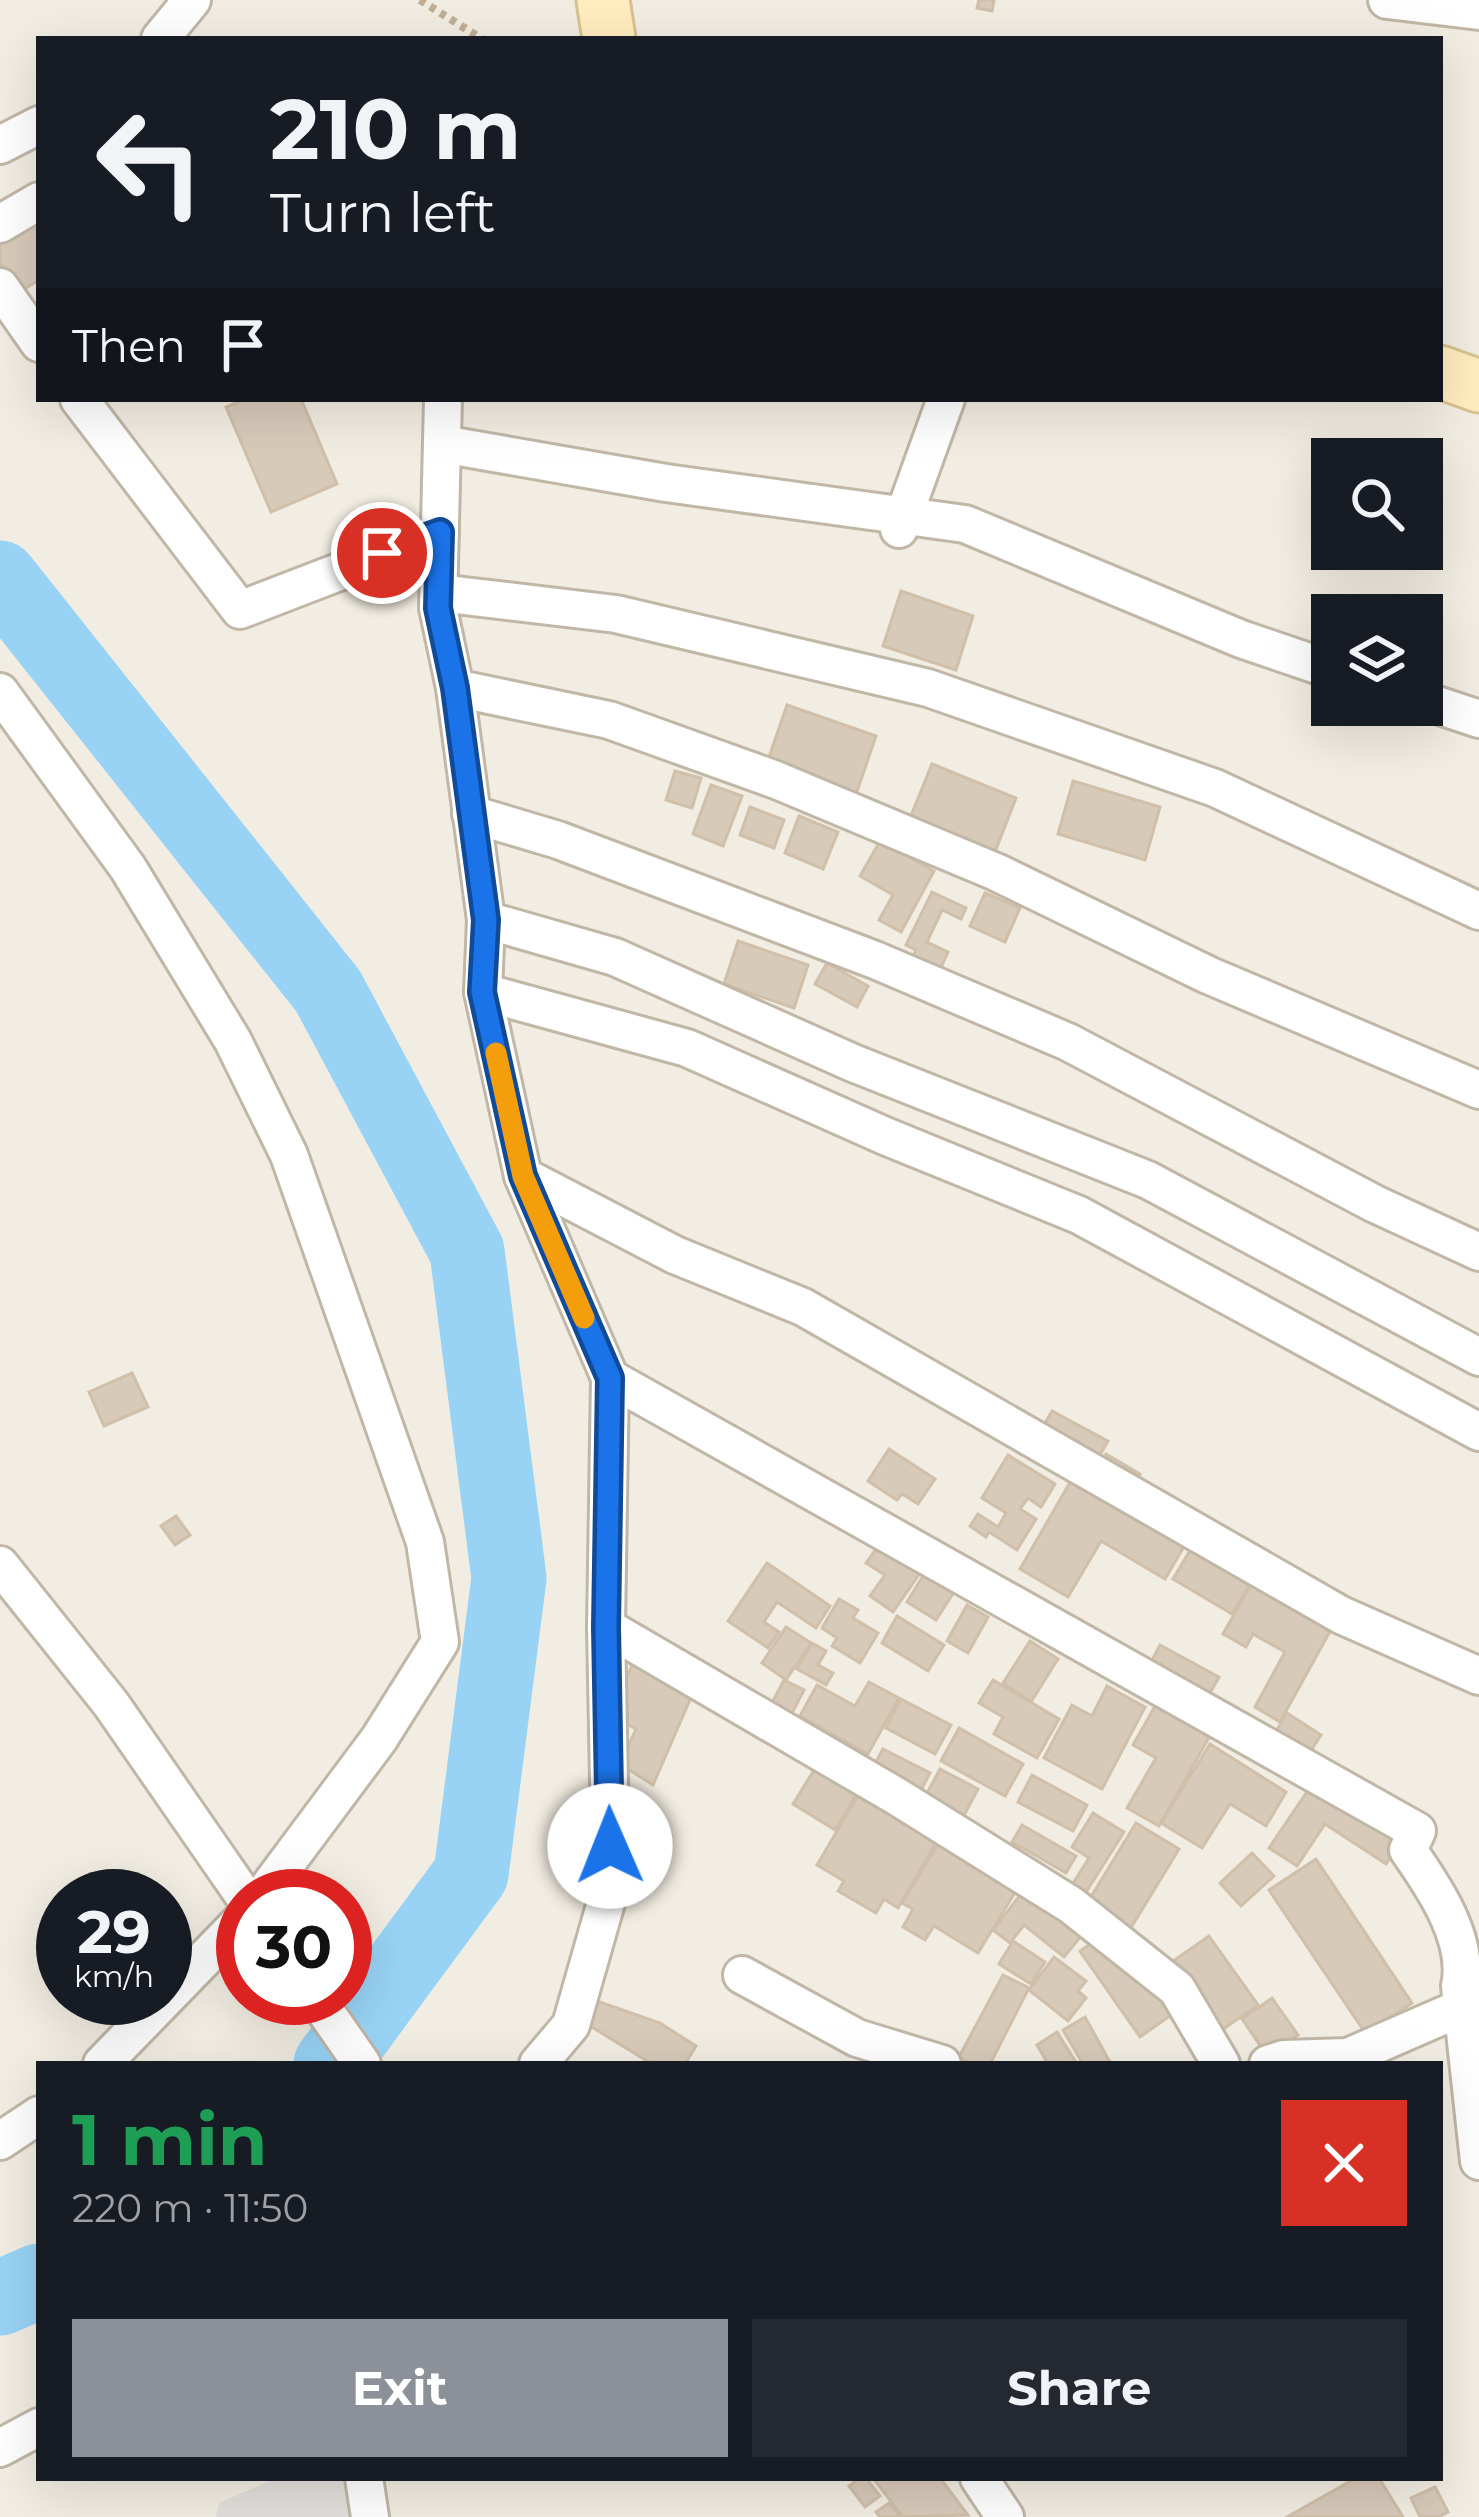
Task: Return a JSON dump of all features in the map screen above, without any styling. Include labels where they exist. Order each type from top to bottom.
[{"type":"main road","points":[[603,0],[609,36]]},
{"type":"main road","points":[[1443,373],[1479,386]]},
{"type":"street","points":[[162,36],[192,0]]},
{"type":"street","points":[[1387,0],[1479,11]]},
{"type":"street","points":[[0,145],[36,127]]},
{"type":"street","points":[[0,224],[36,203]]},
{"type":"street","points":[[0,287],[36,339]]},
{"type":"street","points":[[81,402],[240,610],[440,532]]},
{"type":"street","points":[[442,402],[438,608],[455,688],[486,920],[482,992],[523,1176],[610,1378],[606,1627],[611,1885],[571,2025],[541,2061]]},
{"type":"street","points":[[902,521],[945,402]]},
{"type":"street","points":[[442,444],[902,521],[965,524],[1240,639],[1311,663]]},
{"type":"street","points":[[439,593],[616,614],[928,688],[1214,788],[1479,911]]},
{"type":"street","points":[[455,688],[609,720],[776,780],[996,872],[1208,975],[1479,1090]]},
{"type":"street","points":[[0,692],[128,868],[233,1041],[289,1155],[425,1542],[440,1642],[380,1739],[282,1869]]},
{"type":"street","points":[[1443,707],[1479,719]]},
{"type":"street","points":[[471,814],[558,840],[875,960],[1068,1042],[1375,1204],[1479,1252]]},
{"type":"street","points":[[486,920],[615,958],[853,1063],[1148,1180],[1479,1358]]},
{"type":"street","points":[[482,992],[687,1048],[1079,1215],[1479,1432]]},
{"type":"street","points":[[523,1176],[675,1255],[802,1307],[1341,1615],[1479,1676]]},
{"type":"street","points":[[610,1378],[1417,1831],[1408,1850],[1430,1880],[1465,1961],[1460,1986],[1471,2004],[1479,2161]]},
{"type":"street","points":[[0,1564],[111,1704],[225,1869]]},
{"type":"street","points":[[606,1627],[1072,1904],[1177,1989],[1219,2061]]},
{"type":"street","points":[[104,2061],[216,1947]]},
{"type":"street","points":[[742,1975],[857,2038],[932,2061]]},
{"type":"street","points":[[1278,2061],[1348,2057],[1471,2004]]},
{"type":"street","points":[[335,2025],[360,2061]]},
{"type":"street","points":[[0,2140],[36,2117]]},
{"type":"street","points":[[0,2448],[36,2429]]},
{"type":"street","points":[[364,2481],[370,2517]]},
{"type":"street","points":[[981,2481],[1005,2517]]},
{"type":"path","points":[[420,0],[477,36]]},
{"type":"shaded area","points":[[269,2481],[354,2481],[365,2517],[216,2517],[219,2503]]},
{"type":"building","points":[[979,0],[994,0],[992,11],[977,8]]},
{"type":"building","points":[[36,216],[36,282],[18,293],[0,263],[0,238]]},
{"type":"building","points":[[238,402],[302,402],[337,484],[271,512],[226,407]]},
{"type":"building","points":[[901,591],[973,616],[956,670],[883,646]]},
{"type":"building","points":[[787,705],[876,736],[856,794],[767,763]]},
{"type":"building","points":[[932,764],[1016,798],[991,862],[906,828]]},
{"type":"building","points":[[675,771],[701,778],[692,808],[666,800]]},
{"type":"building","points":[[1073,781],[1160,807],[1145,860],[1058,834]]},
{"type":"building","points":[[711,785],[742,796],[723,846],[693,834]]},
{"type":"building","points":[[750,807],[784,820],[774,848],[740,835]]},
{"type":"building","points":[[799,816],[838,832],[823,869],[785,853]]},
{"type":"building","points":[[880,841],[934,871],[901,932],[879,920],[893,895],[860,876]]},
{"type":"building","points":[[932,892],[966,908],[961,919],[942,910],[927,942],[948,952],[936,978],[909,965],[916,950],[906,945]]},
{"type":"building","points":[[985,893],[1020,908],[1005,942],[970,926]]},
{"type":"building","points":[[738,941],[808,965],[794,1008],[724,984]]},
{"type":"building","points":[[827,963],[868,986],[857,1007],[815,984]]},
{"type":"building","points":[[132,1373],[148,1407],[104,1426],[89,1392]]},
{"type":"building","points":[[1052,1411],[1108,1441],[1098,1458],[1043,1427]]},
{"type":"building","points":[[889,1449],[935,1479],[918,1504],[902,1494],[897,1500],[868,1481]]},
{"type":"building","points":[[1106,1454],[1140,1474],[1131,1491],[1097,1471]]},
{"type":"building","points":[[1008,1455],[1055,1484],[1041,1507],[1028,1498],[1020,1509],[1036,1519],[1017,1550],[970,1526],[978,1514],[998,1527],[1006,1513],[982,1498]]},
{"type":"building","points":[[1076,1472],[1189,1538],[1165,1579],[1101,1541],[1068,1597],[1020,1569]]},
{"type":"building","points":[[176,1516],[190,1535],[175,1545],[161,1526]]},
{"type":"building","points":[[1195,1542],[1254,1577],[1232,1614],[1173,1579]]},
{"type":"building","points":[[879,1545],[920,1573],[893,1612],[870,1596],[885,1575],[866,1563]]},
{"type":"building","points":[[767,1563],[830,1606],[816,1628],[777,1602],[764,1622],[779,1632],[768,1648],[728,1621]]},
{"type":"building","points":[[926,1571],[956,1589],[936,1620],[907,1602]]},
{"type":"building","points":[[1253,1581],[1333,1626],[1280,1722],[1255,1707],[1285,1652],[1253,1634],[1246,1647],[1223,1634]]},
{"type":"building","points":[[839,1599],[858,1610],[853,1618],[878,1633],[860,1663],[832,1646],[837,1638],[822,1628]]},
{"type":"building","points":[[967,1605],[988,1617],[968,1653],[947,1641]]},
{"type":"building","points":[[897,1616],[944,1645],[928,1671],[882,1643]]},
{"type":"building","points":[[786,1627],[811,1643],[786,1680],[762,1663]]},
{"type":"building","points":[[1030,1641],[1058,1659],[1031,1702],[1003,1683]]},
{"type":"building","points":[[812,1643],[826,1651],[818,1665],[833,1673],[826,1685],[797,1669]]},
{"type":"building","points":[[1160,1645],[1219,1677],[1206,1700],[1148,1668]]},
{"type":"building","points":[[637,1653],[695,1688],[653,1785],[620,1764],[636,1729],[619,1720],[628,1706],[617,1701]]},
{"type":"building","points":[[784,1680],[804,1690],[786,1725],[766,1714]]},
{"type":"building","points":[[993,1680],[1059,1719],[1037,1758],[994,1734],[1003,1717],[979,1703]]},
{"type":"building","points":[[869,1682],[899,1698],[868,1754],[800,1716],[817,1685],[855,1706]]},
{"type":"building","points":[[1107,1686],[1145,1707],[1102,1789],[1044,1758],[1072,1705],[1092,1716]]},
{"type":"building","points":[[901,1699],[951,1725],[935,1754],[886,1728]]},
{"type":"building","points":[[1158,1701],[1212,1732],[1159,1826],[1127,1808],[1156,1758],[1133,1745]]},
{"type":"building","points":[[1287,1713],[1321,1735],[1303,1763],[1269,1743]]},
{"type":"building","points":[[959,1728],[1023,1764],[1005,1796],[941,1761]]},
{"type":"building","points":[[1210,1744],[1286,1792],[1266,1826],[1230,1804],[1202,1848],[1161,1823]]},
{"type":"building","points":[[883,1749],[930,1773],[918,1796],[871,1771]]},
{"type":"building","points":[[940,1769],[978,1789],[963,1817],[925,1797]]},
{"type":"building","points":[[814,1770],[856,1795],[835,1830],[793,1804]]},
{"type":"building","points":[[1032,1775],[1087,1805],[1073,1831],[1018,1802]]},
{"type":"building","points":[[1315,1780],[1403,1839],[1386,1864],[1325,1824],[1297,1866],[1269,1848]]},
{"type":"building","points":[[859,1794],[939,1838],[898,1908],[884,1899],[876,1913],[838,1891],[844,1881],[817,1865]]},
{"type":"building","points":[[1093,1813],[1124,1832],[1083,1897],[1070,1888],[1089,1858],[1072,1847]]},
{"type":"building","points":[[1136,1823],[1179,1849],[1129,1931],[1086,1905]]},
{"type":"building","points":[[1022,1825],[1076,1856],[1066,1873],[1012,1842]]},
{"type":"building","points":[[942,1838],[1019,1886],[978,1953],[934,1926],[925,1940],[903,1927],[913,1909],[902,1903]]},
{"type":"building","points":[[1252,1853],[1274,1876],[1241,1906],[1220,1883]]},
{"type":"building","points":[[1316,1859],[1412,2003],[1366,2034],[1269,1890]]},
{"type":"building","points":[[1028,1885],[1086,1930],[1064,1957],[1024,1925],[1010,1943],[993,1930]]},
{"type":"building","points":[[1103,1935],[1181,2008],[1140,2037],[1080,1951]]},
{"type":"building","points":[[1209,1936],[1258,2005],[1222,2030],[1173,1961]]},
{"type":"building","points":[[1013,1941],[1045,1962],[1031,1984],[999,1964]]},
{"type":"building","points":[[1054,1957],[1086,1981],[1078,1991],[1086,1998],[1068,2021],[1029,1990]]},
{"type":"building","points":[[1003,1975],[1029,1988],[992,2061],[959,2057]]},
{"type":"building","points":[[1272,1998],[1298,2035],[1268,2057],[1242,2019]]},
{"type":"building","points":[[594,2000],[660,2023],[696,2046],[687,2061],[647,2061],[582,2021]]},
{"type":"building","points":[[1085,2017],[1109,2061],[1081,2061],[1063,2030]]},
{"type":"building","points":[[1057,2032],[1075,2061],[1046,2061],[1037,2045]]},
{"type":"building","points":[[868,2481],[880,2496],[865,2507],[849,2486]]},
{"type":"building","points":[[875,2481],[942,2481],[968,2515],[903,2517]]},
{"type":"building","points":[[1351,2481],[1381,2481],[1403,2517],[1287,2517]]},
{"type":"building","points":[[1435,2487],[1448,2512],[1420,2517],[1411,2498]]},
{"type":"building","points":[[889,2503],[900,2517],[880,2517],[876,2512]]},
{"type":"waterway","points":[[0,578],[328,991],[467,1251],[509,1578],[471,1874],[333,2061]]},
{"type":"waterway","points":[[0,2298],[36,2282]]},
{"type":"slow traffic","points":[[496,1053],[523,1176],[584,1318]]},
{"type":"route","points":[[382,553],[440,532],[438,608],[455,688],[486,920],[482,992],[523,1176],[610,1378],[606,1627],[610,1846]]}]
